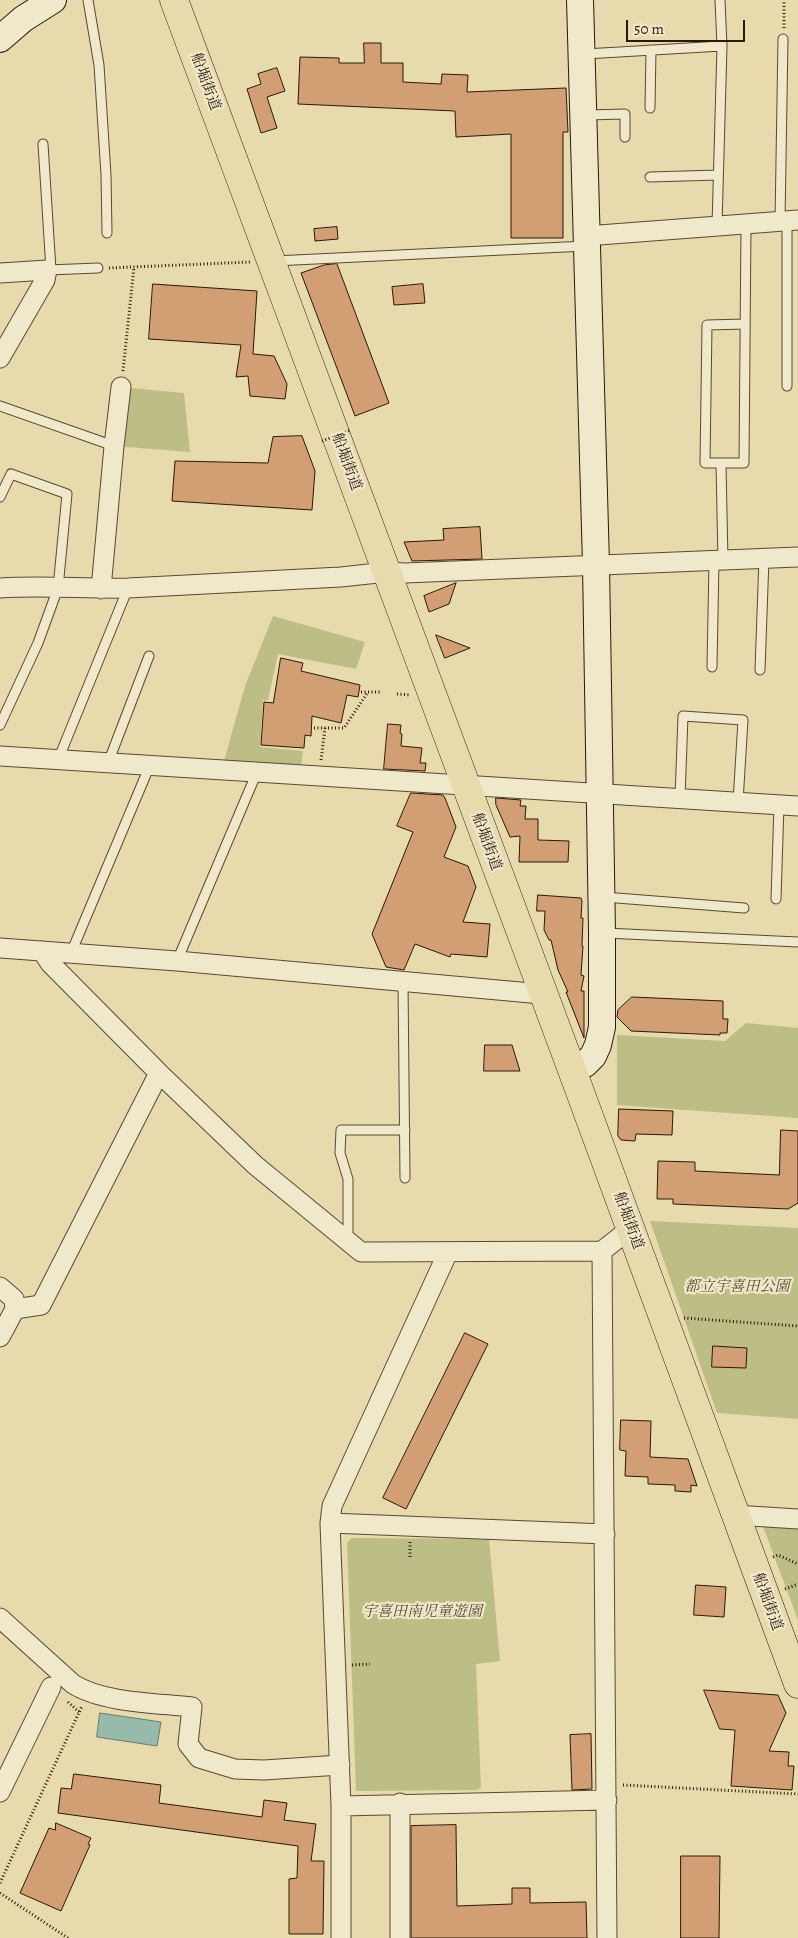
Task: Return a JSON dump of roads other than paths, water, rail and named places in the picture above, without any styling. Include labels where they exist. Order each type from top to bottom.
[{"type":"main road","name":"船堀街道","points":[[174,0],[798,1684]]},
{"type":"street","points":[[0,40],[23,19],[53,0]]},
{"type":"street","points":[[572,1070],[593,1056],[598,1045],[602,1027],[596,564],[580,0]]},
{"type":"street","points":[[587,241],[717,226],[788,221]]},
{"type":"street","points":[[0,274],[49,270],[0,358]]},
{"type":"street","points":[[101,589],[121,387]]},
{"type":"street","points":[[0,588],[23,586],[101,589],[128,588],[341,577],[387,572],[405,573],[596,564],[719,561],[798,556]]},
{"type":"street","points":[[0,756],[798,806]]},
{"type":"street","points":[[0,948],[177,961],[542,994]]},
{"type":"street","points":[[42,951],[50,963],[159,1073],[255,1165],[361,1252],[602,1251],[630,1230]]},
{"type":"street","points":[[15,1309],[41,1305],[159,1073]]},
{"type":"street","points":[[602,1251],[607,1938]]},
{"type":"street","points":[[340,1938],[341,1806],[330,1522],[332,1506],[448,1252]]},
{"type":"street","points":[[0,1287],[14,1299],[15,1309],[0,1337]]},
{"type":"street","points":[[735,1515],[798,1519]]},
{"type":"street","points":[[330,1522],[604,1534]]},
{"type":"street","points":[[0,1618],[73,1684],[84,1691],[104,1697],[192,1707],[188,1744],[199,1758],[235,1769],[264,1770],[340,1765]]},
{"type":"street","points":[[0,1792],[51,1687]]},
{"type":"street","points":[[341,1806],[607,1792]]},
{"type":"street","points":[[400,1803],[400,1938]]},
{"type":"lane","points":[[88,0],[99,65],[106,174],[107,233]]},
{"type":"lane","points":[[717,226],[722,46],[720,0]]},
{"type":"lane","points":[[783,39],[788,221],[787,386]]},
{"type":"lane","points":[[582,54],[722,46]]},
{"type":"lane","points":[[650,108],[651,50]]},
{"type":"lane","points":[[583,115],[625,114],[625,137]]},
{"type":"lane","points":[[43,144],[49,270],[98,268]]},
{"type":"lane","points":[[650,177],[718,175]]},
{"type":"lane","points":[[746,225],[746,324],[744,463],[704,463],[707,324],[746,324]]},
{"type":"lane","points":[[272,262],[587,241]]},
{"type":"lane","points":[[0,406],[114,446]]},
{"type":"lane","points":[[712,667],[719,561],[721,464]]},
{"type":"lane","points":[[0,497],[12,474],[67,494],[58,588],[38,643],[0,725]]},
{"type":"lane","points":[[760,670],[764,558]]},
{"type":"lane","points":[[58,760],[128,588]]},
{"type":"lane","points":[[108,763],[149,656]]},
{"type":"lane","points":[[680,798],[683,716],[743,720],[738,802]]},
{"type":"lane","points":[[71,954],[150,765]]},
{"type":"lane","points":[[177,961],[257,772]]},
{"type":"lane","points":[[776,898],[778,805]]},
{"type":"lane","points":[[601,897],[744,908]]},
{"type":"lane","points":[[602,933],[798,942]]},
{"type":"lane","points":[[403,982],[406,1178]]},
{"type":"lane","points":[[348,1241],[348,1179],[340,1153],[341,1130],[405,1130]]},
{"type":"park label","name":"都立宇喜田公園","points":[[737,1287]]},
{"type":"park label","name":"宇喜田南児童遊園","points":[[422,1612]]}]
